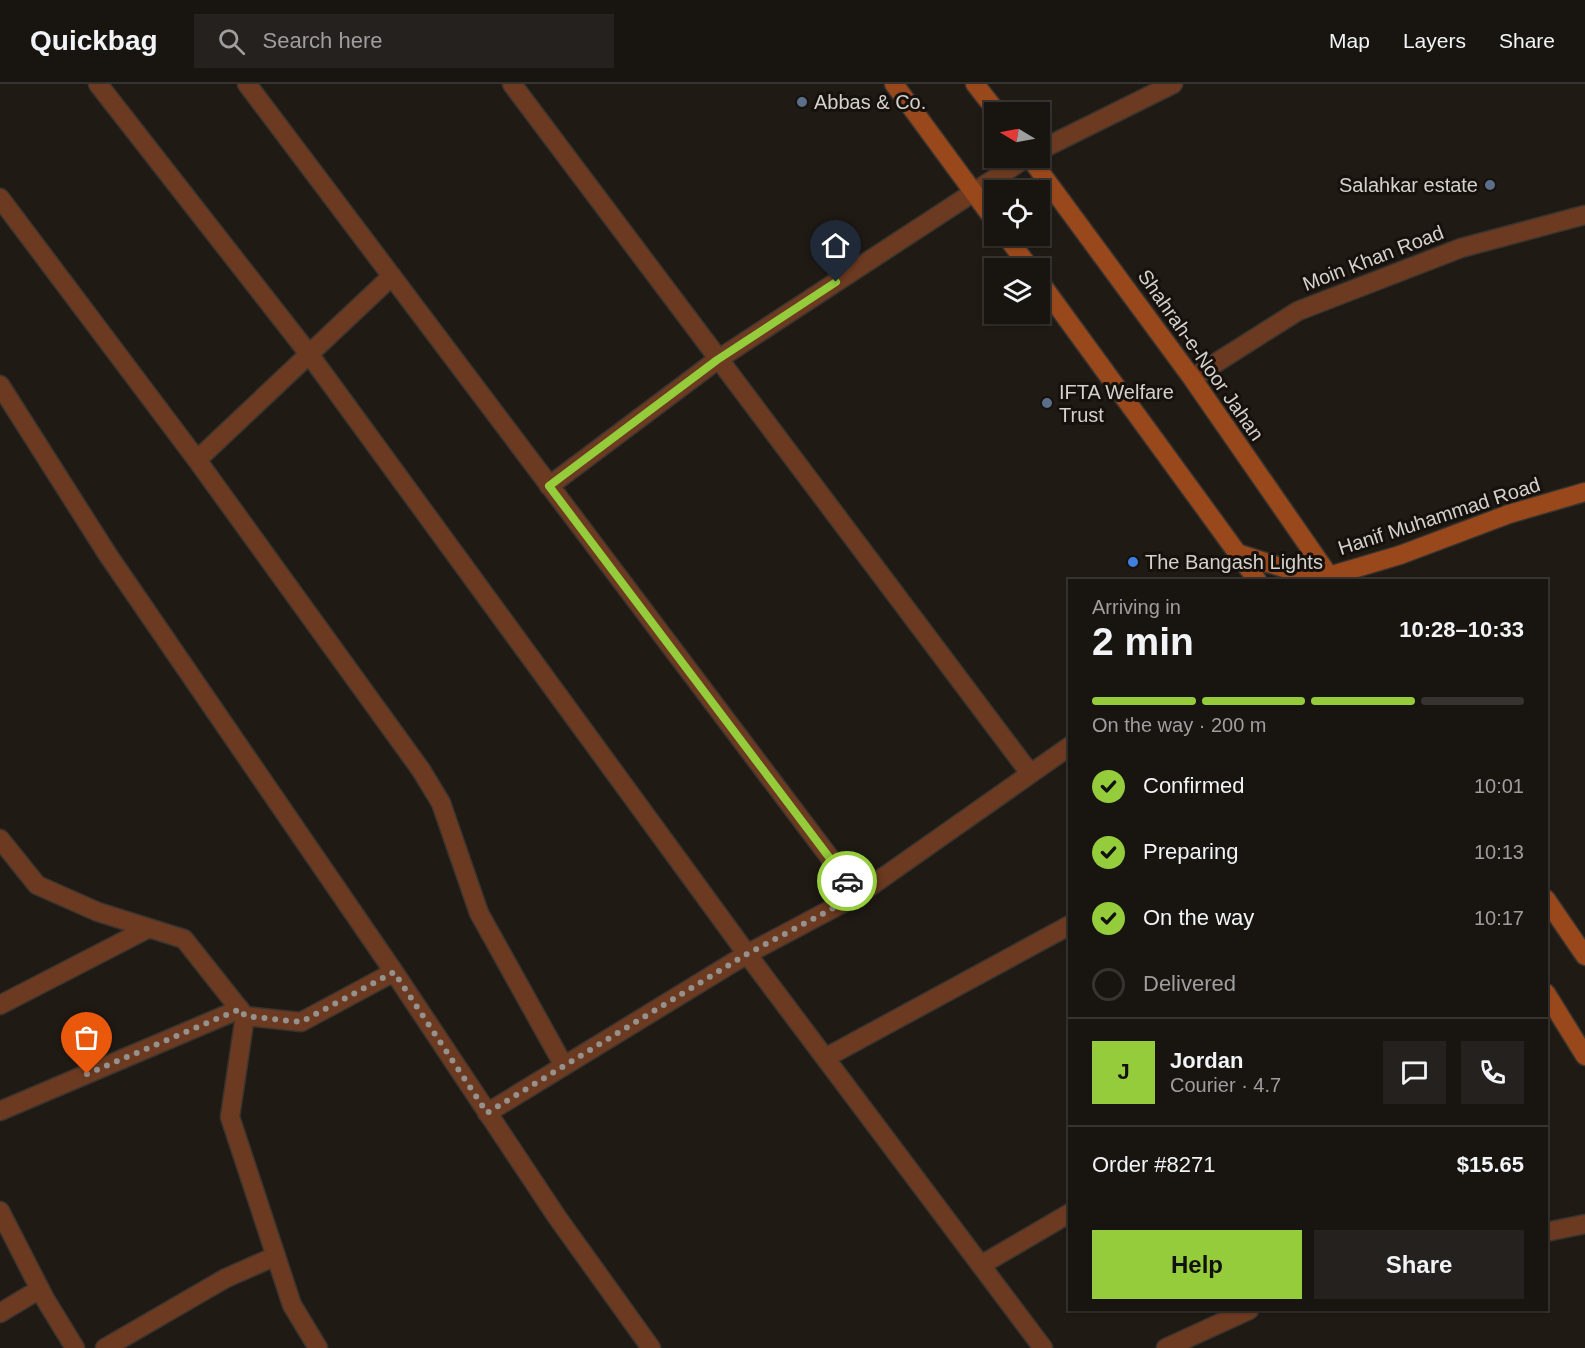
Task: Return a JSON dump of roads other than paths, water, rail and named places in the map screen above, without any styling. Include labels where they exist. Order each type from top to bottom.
[{"type":"main road","points":[[894,84],[984,206]]},
{"type":"main road","points":[[975,84],[989,102]]},
{"type":"main road","name":"Shahrah-e-Noor Jahan","points":[[1035,168],[1192,378],[1330,578]]},
{"type":"main road","points":[[1050,296],[1256,579]]},
{"type":"main road","name":"Hanif Muhammad Road","points":[[1237,553],[1290,570],[1330,578],[1389,559],[1509,514],[1585,492]]},
{"type":"main road","points":[[1548,902],[1585,956]]},
{"type":"main road","points":[[1548,996],[1585,1056]]},
{"type":"street","points":[[98,84],[309,354],[747,954],[1043,1348]]},
{"type":"street","points":[[248,84],[858,895]]},
{"type":"street","points":[[512,84],[717,360],[1029,772]]},
{"type":"street","points":[[1050,145],[1173,84]]},
{"type":"street","points":[[549,486],[717,360],[1012,168]]},
{"type":"street","points":[[0,198],[197,460],[421,770],[441,803],[478,913],[564,1066]]},
{"type":"street","name":"Moin Khan Road","points":[[1192,378],[1298,310],[1461,248],[1585,215]]},
{"type":"street","points":[[197,460],[392,276]]},
{"type":"street","points":[[0,385],[108,555],[394,972],[557,1217],[651,1348]]},
{"type":"street","points":[[487,1113],[747,954],[858,895],[1029,772],[1068,747]]},
{"type":"street","points":[[1,840],[37,885],[98,912],[184,939],[243,1013],[230,1117],[292,1305],[318,1348]]},
{"type":"street","points":[[825,1058],[1068,926]]},
{"type":"street","points":[[0,1005],[149,928]]},
{"type":"street","points":[[0,1111],[243,1013],[301,1022],[394,972]]},
{"type":"street","points":[[1,1214],[40,1289],[75,1348]]},
{"type":"street","points":[[981,1265],[1068,1214]]},
{"type":"street","points":[[1548,1232],[1585,1224]]},
{"type":"street","points":[[105,1348],[226,1278],[276,1257]]},
{"type":"street","points":[[0,1313],[40,1289]]},
{"type":"street","points":[[1166,1348],[1247,1311]]},
{"type":"place","name":"Abbas & Co.","points":[[802,102]]},
{"type":"place","name":"Salahkar estate","points":[[1490,185]]},
{"type":"place","name":"IFTA Welfare Trust","points":[[1047,403]]},
{"type":"place","name":"The Bangash Lights","points":[[1133,562]]}]
